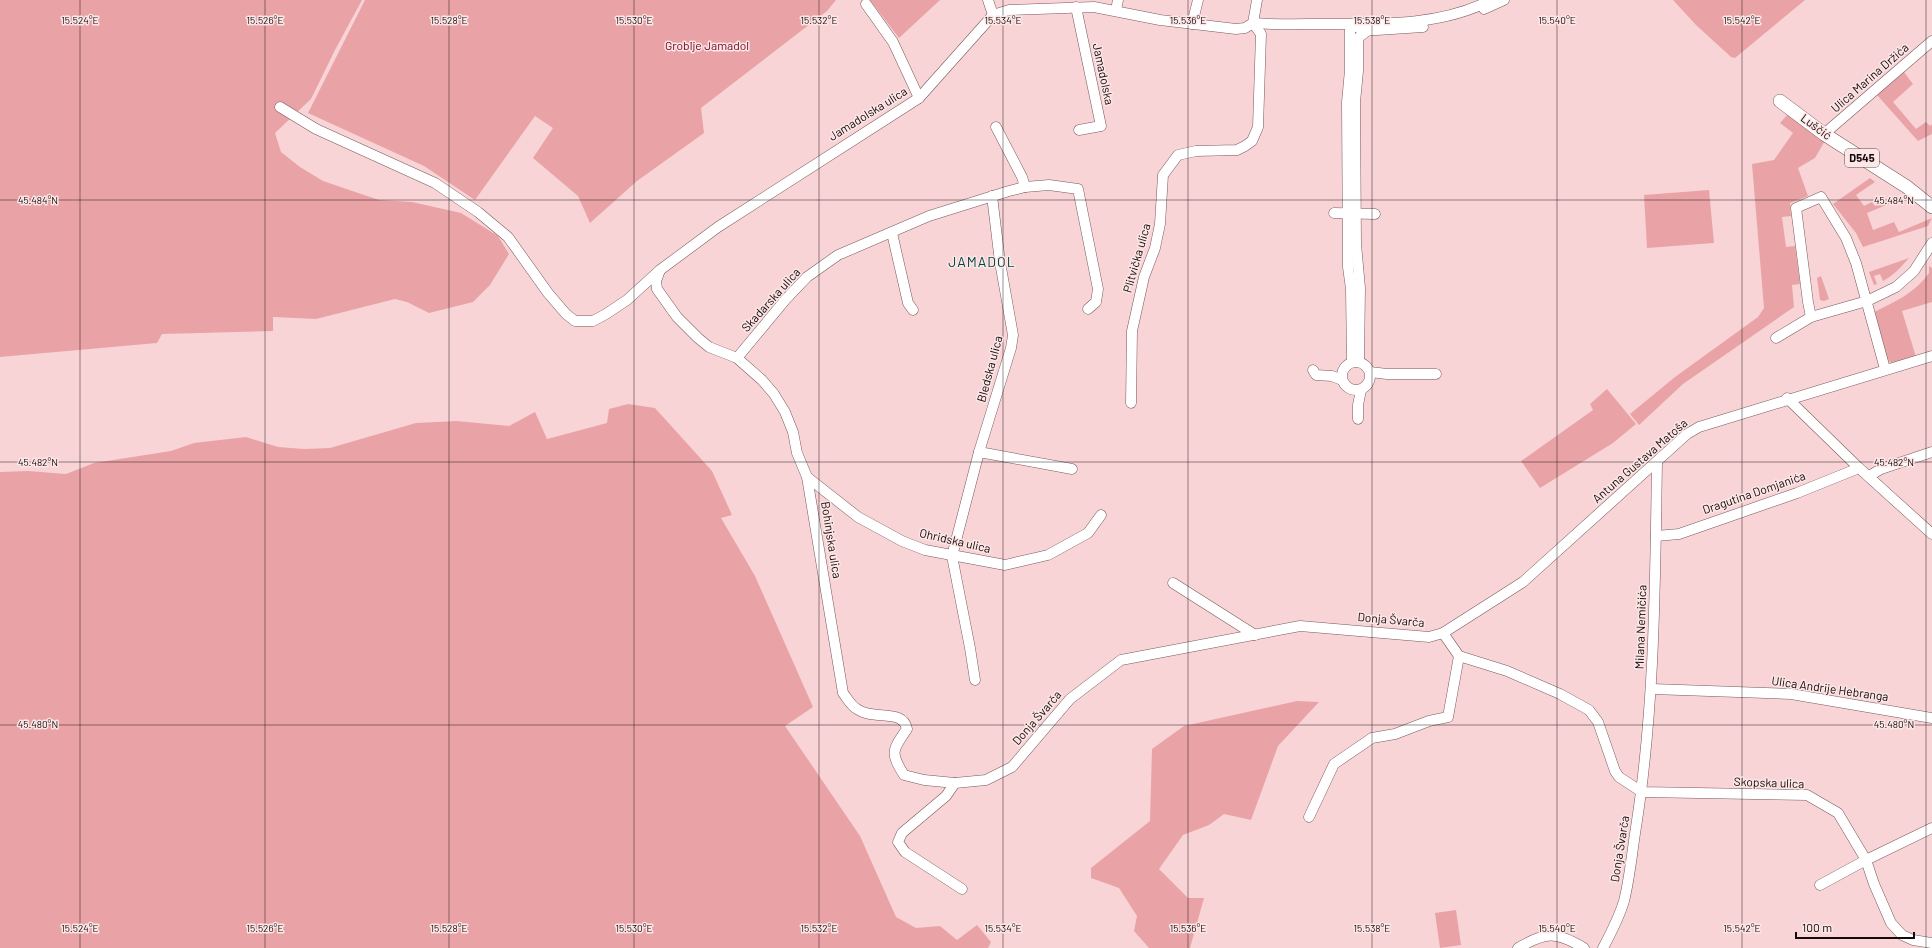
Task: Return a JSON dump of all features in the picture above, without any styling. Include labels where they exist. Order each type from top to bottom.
[{"type":"main road","name":"Luščić","points":[[1780,101],[1824,134],[1907,187],[1932,207]]},
{"type":"street","points":[[988,0],[993,15],[1009,10],[1117,5],[1160,20],[1236,30],[1245,28],[1253,23],[1271,25],[1332,24],[1354,27],[1367,31],[1437,25],[1458,20],[1504,0]]},
{"type":"street","points":[[1192,24],[1198,0]]},
{"type":"street","points":[[1253,23],[1257,0]]},
{"type":"street","points":[[1354,27],[1432,19],[1455,13],[1491,0]]},
{"type":"street","points":[[866,4],[893,42],[919,98]]},
{"type":"street","name":"Jamadolska","points":[[1076,6],[1101,126],[1079,130]]},
{"type":"street","name":"Jamadolska ulica","points":[[280,107],[316,129],[435,183],[478,212],[508,237],[548,293],[566,314],[575,321],[593,320],[606,314],[626,300],[660,270],[718,227],[919,98],[993,15]]},
{"type":"street","name":"Plitvička ulica","points":[[1131,403],[1132,331],[1144,277],[1155,248],[1160,224],[1163,197],[1163,175],[1178,155],[1196,151],[1237,150],[1252,141],[1258,127],[1261,34],[1253,23]]},
{"type":"street","points":[[1354,27],[1358,38],[1358,71],[1355,102],[1352,214],[1348,267],[1351,289],[1355,362]]},
{"type":"street","points":[[1352,214],[1347,102],[1354,27]]},
{"type":"street","points":[[1358,38],[1367,31]]},
{"type":"street","name":"Ulica Marina Držića","points":[[1824,134],[1932,41]]},
{"type":"street","points":[[996,127],[1022,177],[1025,187]]},
{"type":"street","name":"Skadarska ulica","points":[[738,358],[786,299],[807,277],[838,255],[929,216],[1025,187],[1049,185],[1078,188],[1098,289],[1096,302],[1088,310]]},
{"type":"street","name":"Bledska ulica","points":[[974,680],[970,648],[952,556],[979,452],[1011,348],[1013,335],[1000,262],[992,196]]},
{"type":"street","points":[[1811,317],[1796,208],[1821,197],[1846,238],[1852,254],[1867,301],[1885,369]]},
{"type":"street","points":[[1334,213],[1375,214]]},
{"type":"street","points":[[892,233],[908,303],[913,310]]},
{"type":"street","points":[[1776,338],[1811,317],[1867,301],[1896,287],[1914,271],[1932,243]]},
{"type":"street","name":"Bohinjska ulica","points":[[660,270],[656,281],[657,289],[677,317],[709,347],[738,358],[762,380],[774,394],[785,412],[793,432],[797,453],[807,477],[843,693],[856,709],[870,715],[900,717],[906,722],[907,729],[896,745],[894,760],[904,775],[924,780],[955,783]]},
{"type":"street","name":"Antuna Gustava Matoša","points":[[1443,633],[1523,582],[1687,434],[1699,427],[1787,398],[1932,356]]},
{"type":"street","points":[[1355,362],[1367,366],[1370,375],[1367,386],[1357,390],[1346,386],[1339,376],[1345,368],[1355,362]]},
{"type":"street","points":[[1312,370],[1316,376],[1339,376]]},
{"type":"street","points":[[1370,375],[1436,374]]},
{"type":"street","points":[[1357,390],[1358,419]]},
{"type":"street","points":[[1787,398],[1859,468],[1932,534]]},
{"type":"street","points":[[979,452],[1072,469]]},
{"type":"street","points":[[1869,476],[1882,469],[1932,452]]},
{"type":"street","name":"Milana Nemičića","points":[[1642,792],[1652,689],[1657,462]]},
{"type":"street","name":"Dragutina Domjanića","points":[[1656,536],[1678,534],[1797,493],[1859,468]]},
{"type":"street","name":"Ohridska ulica","points":[[807,477],[858,517],[925,550],[1005,565],[1048,555],[1088,533],[1101,515]]},
{"type":"street","points":[[1173,582],[1256,634]]},
{"type":"street","name":"Donja Švarča","points":[[955,783],[986,780],[1012,767],[1070,699],[1121,660],[1300,626],[1429,637],[1443,633]]},
{"type":"street","points":[[1443,633],[1459,656],[1507,671],[1560,694],[1589,710],[1598,722],[1614,772],[1642,792]]},
{"type":"street","points":[[1310,817],[1334,764],[1372,738],[1395,734],[1429,721],[1448,717],[1459,656]]},
{"type":"street","name":"Ulica Andrije Hebranga","points":[[1652,689],[1791,694],[1932,718]]},
{"type":"street","points":[[955,783],[946,796],[902,832],[898,842],[905,852],[962,889]]},
{"type":"street","name":"Donja Švarča","points":[[1603,948],[1615,925],[1629,879],[1642,792]]},
{"type":"street","name":"Skopska ulica","points":[[1642,792],[1807,795],[1838,813],[1866,860],[1874,884],[1891,922],[1902,935],[1913,940],[1932,943]]},
{"type":"street","points":[[1820,885],[1866,860],[1932,828]]},
{"type":"street","points":[[1518,948],[1536,938],[1552,935],[1568,938],[1584,948]]},
{"type":"green space","points":[[0,0],[362,0],[311,99],[275,133],[281,152],[300,167],[323,181],[379,200],[412,202],[461,213],[498,236],[509,254],[490,285],[473,302],[429,313],[407,302],[395,299],[316,319],[273,317],[273,331],[162,334],[157,343],[0,357]]},
{"type":"green space","name":"Groblje Jamadol","points":[[365,0],[836,0],[827,11],[701,108],[704,133],[637,181],[590,223],[578,196],[533,158],[553,128],[535,116],[475,200],[424,166],[308,113]]},
{"type":"green space","points":[[870,0],[940,0],[899,38]]},
{"type":"green space","points":[[1673,0],[1805,0],[1735,58],[1731,57],[1696,25]]},
{"type":"green space","points":[[1904,72],[1913,84],[1893,102],[1916,129],[1926,122],[1930,126],[1932,124],[1932,134],[1918,141],[1877,95]]},
{"type":"green space","points":[[1789,113],[1826,139],[1815,158],[1798,168],[1808,196],[1790,203],[1791,216],[1782,217],[1786,247],[1795,246],[1800,284],[1792,285],[1794,307],[1683,384],[1639,425],[1630,414],[1675,377],[1758,317],[1764,308],[1752,164],[1774,160],[1793,133],[1780,123]]},
{"type":"green space","points":[[1870,178],[1875,182],[1856,195],[1864,206],[1872,202],[1875,206],[1895,196],[1901,199],[1867,213],[1873,230],[1894,222],[1899,232],[1932,218],[1928,226],[1863,247],[1856,233],[1833,204]]},
{"type":"green space","points":[[1709,190],[1714,243],[1647,248],[1644,195]]},
{"type":"green space","points":[[1909,258],[1887,279],[1883,281],[1880,274],[1874,276],[1877,284],[1874,285],[1869,272]]},
{"type":"green space","points":[[1929,266],[1932,268],[1932,302],[1902,311],[1916,357],[1891,363],[1887,359],[1874,312],[1897,300],[1918,286],[1929,273]]},
{"type":"green space","points":[[1821,276],[1829,299],[1824,301],[1820,300],[1817,278]]},
{"type":"green space","points":[[1607,389],[1636,424],[1613,443],[1540,488],[1521,461],[1593,410],[1590,404]]},
{"type":"green space","points":[[628,404],[655,408],[712,471],[732,515],[721,518],[755,576],[813,707],[785,726],[860,836],[896,917],[916,928],[940,926],[957,940],[977,925],[991,942],[988,948],[0,948],[0,472],[28,471],[66,474],[94,463],[171,451],[194,443],[246,437],[278,447],[304,449],[330,448],[416,423],[457,421],[509,426],[535,412],[547,439],[607,423],[609,409]]},
{"type":"green space","points":[[1297,701],[1319,702],[1278,746],[1251,820],[1224,814],[1209,825],[1183,835],[1159,869],[1188,898],[1204,898],[1190,948],[1149,948],[1134,931],[1137,916],[1119,888],[1091,878],[1091,868],[1150,821],[1152,749],[1184,726]]},
{"type":"green space","points":[[1456,910],[1461,945],[1440,948],[1435,913]]},
{"type":"district","name":"JAMADOL","points":[[982,262]]}]
